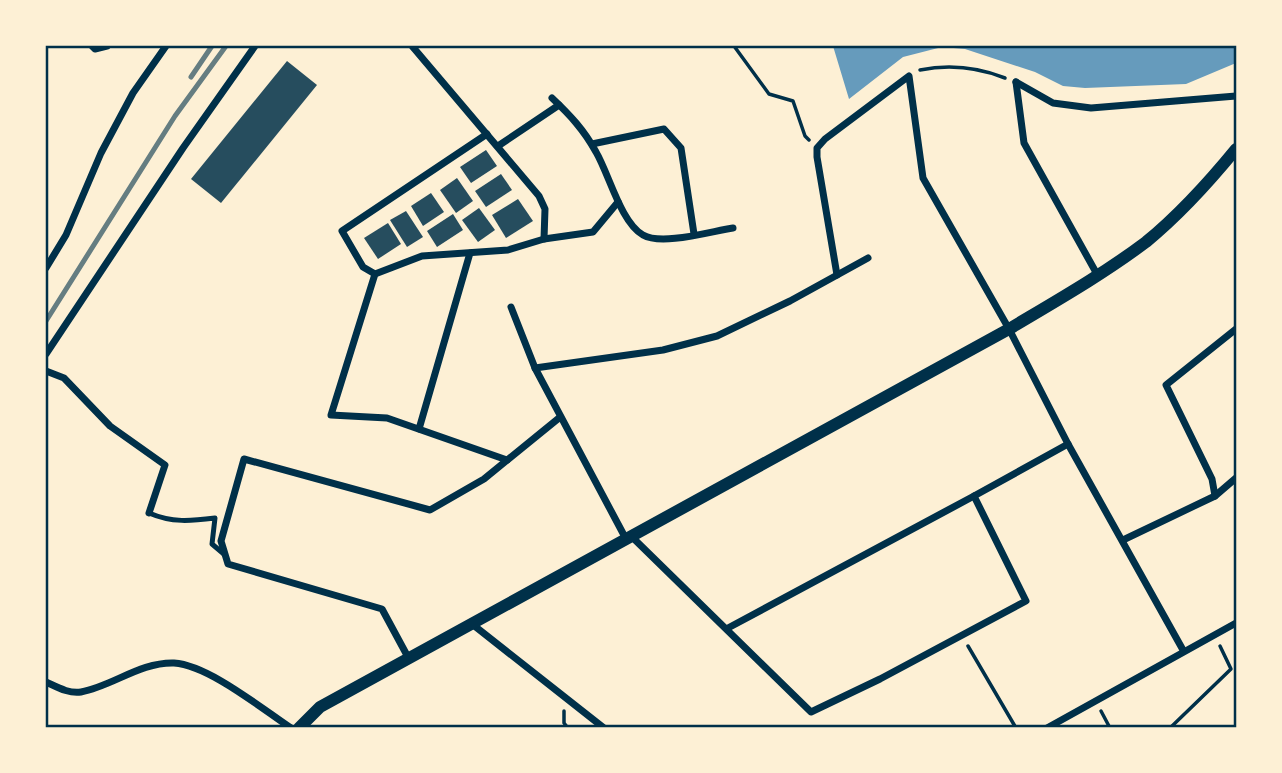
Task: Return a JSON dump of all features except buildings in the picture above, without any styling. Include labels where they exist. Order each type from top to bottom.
[{"type":"street","points":[[92,46],[107,46]]},
{"type":"street","points":[[46,268],[65,235],[101,153],[133,93],[166,46]]},
{"type":"street","points":[[46,355],[183,148],[255,46]]},
{"type":"street","points":[[412,46],[540,196],[545,209],[544,239]]},
{"type":"street","points":[[837,275],[817,148],[825,139],[909,76],[923,178],[1009,328],[1068,444],[1183,650]]},
{"type":"street","points":[[1016,82],[1053,103],[1091,108],[1237,96]]},
{"type":"street","points":[[1016,82],[1024,142],[1098,276]]},
{"type":"street","points":[[552,98],[579,123],[609,175],[628,221],[644,236],[665,239],[733,228]]},
{"type":"street","points":[[498,146],[559,105]]},
{"type":"street","points":[[592,144],[664,129],[681,148],[694,234]]},
{"type":"street","points":[[375,274],[363,267],[342,231],[487,134]]},
{"type":"street","points":[[299,727],[320,707],[1009,328],[1098,276],[1148,240],[1190,201],[1237,149]]},
{"type":"street","points":[[375,274],[422,256],[508,250],[544,239],[593,232],[618,202]]},
{"type":"street","points":[[419,429],[470,253]]},
{"type":"street","points":[[534,368],[663,350],[717,336],[790,301],[868,258]]},
{"type":"street","points":[[375,274],[331,415],[387,418],[507,460]]},
{"type":"street","points":[[511,307],[534,368],[559,418],[628,538],[728,628],[811,712],[1026,601],[974,496]]},
{"type":"street","points":[[1215,496],[1212,479],[1166,385],[1237,328]]},
{"type":"street","points":[[46,371],[64,378],[110,426],[165,465],[149,513]]},
{"type":"street","points":[[409,659],[382,609],[228,564],[221,541],[244,459],[430,510],[484,480],[559,418]]},
{"type":"street","points":[[728,628],[1068,444]]},
{"type":"street","points":[[1123,540],[1215,496],[1237,478]]},
{"type":"street","points":[[1047,727],[1183,650],[1237,623]]},
{"type":"street","points":[[472,624],[604,727]]},
{"type":"street","points":[[46,682],[63,690],[81,692],[150,666],[173,663],[199,668],[291,727]]},
{"type":"lane","points":[[149,513],[163,519],[183,522],[215,518],[212,544],[225,555]]},
{"type":"path","points":[[734,46],[769,94],[793,101],[806,136],[817,148]]},
{"type":"path","points":[[909,76],[920,70],[960,67],[986,71],[1016,82]]},
{"type":"path","points":[[962,635],[1016,727]]},
{"type":"path","points":[[1215,636],[1231,669]]},
{"type":"path","points":[[1170,727],[1237,666]]},
{"type":"water","points":[[833,46],[1236,46],[1236,63],[1186,84],[1085,88],[1063,86],[1035,72],[965,49],[942,47],[903,57],[849,99]]},
{"type":"railway","points":[[191,77],[212,46]]},
{"type":"railway","points":[[46,321],[175,116],[226,46]]}]
